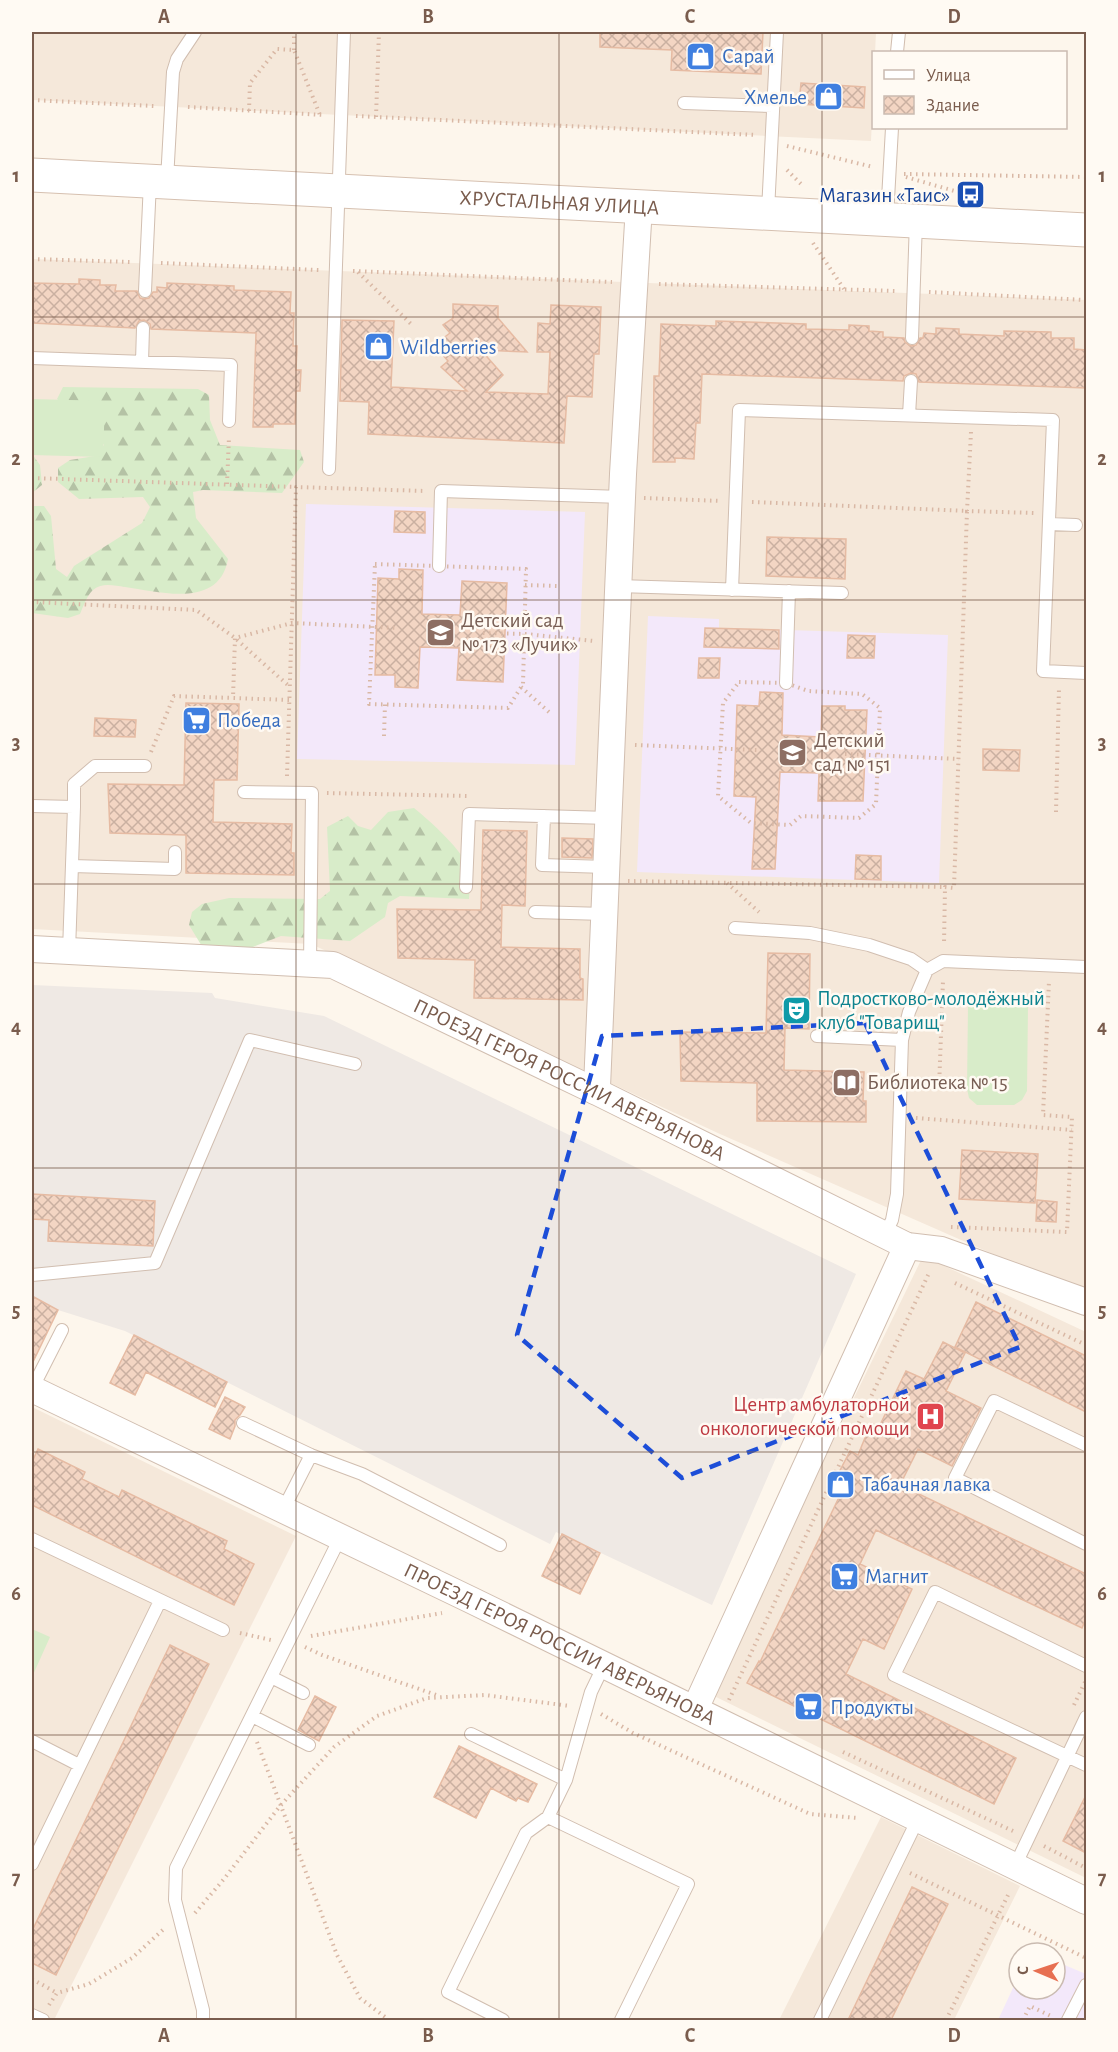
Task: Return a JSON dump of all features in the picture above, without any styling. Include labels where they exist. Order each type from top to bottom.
[{"type":"street","name":"ХРУСТАЛЬНАЯ УЛИЦА","points":[[32,175],[1086,230]]},
{"type":"street","points":[[595,1091],[597,1087],[622,497],[639,206]]},
{"type":"street","name":"ПРОЕЗД ГЕРОЯ РОССИИ АВЕРЬЯНОВА","points":[[32,949],[333,965],[595,1091],[896,1241],[941,1250],[1086,1302]]},
{"type":"street","points":[[694,1709],[896,1241]]},
{"type":"street","name":"ПРОЕЗД ГЕРОЯ РОССИИ АВЕРЬЯНОВА","points":[[32,1389],[1086,1900]]},
{"type":"lane","points":[[145,291],[146,262],[172,106],[174,66],[195,32]]},
{"type":"lane","points":[[329,469],[344,32]]},
{"type":"lane","points":[[768,212],[777,32]]},
{"type":"lane","points":[[897,51],[899,32]]},
{"type":"lane","points":[[684,103],[773,106]]},
{"type":"lane","points":[[892,129],[901,219],[914,292],[912,338]]},
{"type":"lane","points":[[142,362],[143,328]]},
{"type":"lane","points":[[32,358],[231,365],[229,421]]},
{"type":"lane","points":[[909,415],[911,381]]},
{"type":"lane","points":[[732,590],[739,410],[1053,420],[1043,671],[1086,673]]},
{"type":"lane","points":[[439,566],[441,491],[622,497]]},
{"type":"lane","points":[[1049,519],[1076,525]]},
{"type":"lane","points":[[618,586],[842,593]]},
{"type":"lane","points":[[786,683],[789,591]]},
{"type":"lane","points":[[69,951],[74,784],[95,766],[145,766]]},
{"type":"lane","points":[[244,792],[312,793],[310,964]]},
{"type":"lane","points":[[32,806],[74,807]]},
{"type":"lane","points":[[466,887],[469,814],[608,818]]},
{"type":"lane","points":[[544,816],[542,865],[606,874]]},
{"type":"lane","points":[[72,866],[175,869],[175,852]]},
{"type":"lane","points":[[535,912],[604,914]]},
{"type":"lane","points":[[735,928],[810,933],[869,945],[911,959],[927,970]]},
{"type":"lane","points":[[896,1241],[892,1220],[897,1194],[902,1040],[909,1012],[927,970],[943,961],[1086,967]]},
{"type":"lane","points":[[817,1036],[902,1040]]},
{"type":"lane","points":[[32,1275],[155,1263],[250,1040],[355,1064]]},
{"type":"lane","points":[[32,1389],[62,1330]]},
{"type":"lane","points":[[1086,1445],[994,1401],[955,1478],[1086,1544]]},
{"type":"lane","points":[[243,1423],[311,1455],[362,1474],[500,1545]]},
{"type":"lane","points":[[283,1510],[311,1455]]},
{"type":"lane","points":[[203,2020],[203,2010],[175,1900],[176,1868],[340,1538]]},
{"type":"lane","points":[[32,1539],[223,1630]]},
{"type":"lane","points":[[1086,1666],[934,1592],[894,1675],[1086,1765]]},
{"type":"lane","points":[[32,1864],[160,1601]]},
{"type":"lane","points":[[503,2020],[448,1992],[526,1833],[548,1817],[566,1780],[591,1692],[604,1665]]},
{"type":"lane","points":[[271,1677],[303,1694]]},
{"type":"lane","points":[[1018,1868],[1028,1839],[1086,1718]]},
{"type":"lane","points":[[250,1719],[309,1745]]},
{"type":"lane","points":[[471,1734],[566,1780]]},
{"type":"lane","points":[[32,1741],[80,1765]]},
{"type":"lane","points":[[548,1817],[688,1884],[621,2020]]},
{"type":"lane","points":[[820,2020],[918,1819]]},
{"type":"lane","points":[[1068,2020],[1086,1984]]},
{"type":"lane","points":[[32,2015],[44,2016]]},
{"type":"path","points":[[294,32],[294,50],[320,115]]},
{"type":"path","points":[[376,117],[379,32]]},
{"type":"path","points":[[249,111],[250,83],[277,49],[294,50]]},
{"type":"path","points":[[32,100],[772,136]]},
{"type":"path","points":[[898,174],[1086,177]]},
{"type":"path","points":[[811,239],[844,290]]},
{"type":"path","points":[[32,259],[1086,300]]},
{"type":"path","points":[[357,272],[411,324]]},
{"type":"path","points":[[606,874],[726,883],[954,888],[971,417]]},
{"type":"path","points":[[227,484],[229,421]]},
{"type":"path","points":[[32,478],[441,491]]},
{"type":"path","points":[[286,793],[296,487]]},
{"type":"path","points":[[622,497],[967,511],[1049,519]]},
{"type":"path","points":[[375,564],[439,566],[526,569],[523,684],[508,708],[369,704],[375,564]]},
{"type":"path","points":[[525,585],[560,586]]},
{"type":"path","points":[[32,600],[33,602],[196,610],[235,638],[290,687]]},
{"type":"path","points":[[235,638],[292,623],[398,628]]},
{"type":"path","points":[[483,633],[525,634],[602,642]]},
{"type":"path","points":[[233,698],[235,638]]},
{"type":"path","points":[[1056,812],[1059,672]]},
{"type":"path","points":[[739,682],[786,683],[808,691],[862,694],[880,708],[876,804],[859,818],[801,816],[790,825],[752,823],[718,796],[720,749],[723,703],[739,682]]},
{"type":"path","points":[[521,687],[550,713]]},
{"type":"path","points":[[145,766],[174,696],[289,700]]},
{"type":"path","points":[[384,704],[384,736]]},
{"type":"path","points":[[611,744],[757,750]]},
{"type":"path","points":[[845,754],[959,759]]},
{"type":"path","points":[[312,793],[477,796]]},
{"type":"path","points":[[726,883],[780,931]]},
{"type":"path","points":[[910,1088],[939,1088],[945,887]]},
{"type":"path","points":[[739,1705],[729,1700],[952,1226],[1067,1232],[1072,1117],[1043,1115],[1049,965]]},
{"type":"path","points":[[909,1118],[1071,1130]]},
{"type":"path","points":[[951,1281],[1086,1345]]},
{"type":"path","points":[[223,1630],[276,1641],[290,1640],[443,1613]]},
{"type":"path","points":[[290,1640],[322,1655],[442,1697]]},
{"type":"path","points":[[44,2016],[57,1993],[89,1984],[132,1958],[163,1929],[196,1912],[280,1806],[334,1747],[377,1716],[427,1698],[485,1695],[586,1708],[607,1716],[633,1733],[810,1814],[854,1817],[865,1822]]},
{"type":"path","points":[[250,1719],[280,1806],[337,1955],[360,1998],[389,2020]]},
{"type":"path","points":[[834,1748],[1086,1868]]},
{"type":"path","points":[[896,1866],[1086,1958]]},
{"type":"path","points":[[946,2020],[998,1915],[1018,1868]]},
{"type":"path","points":[[32,1979],[57,1993]]},
{"type":"path","points":[[1023,2020],[1030,2006],[1059,2020]]},
{"type":"highlighted area","points":[[865,1023],[1020,1347],[682,1478],[517,1335],[602,1036]]},
{"type":"shaded area","points":[[32,32],[876,32],[875,51],[872,51],[871,141],[32,100]]},
{"type":"shaded area","points":[[32,259],[1086,300],[1086,1295],[720,1134],[311,944],[32,929]]},
{"type":"shaded area","name":"Детский сад № 173 «Лучик»","points":[[306,504],[585,512],[575,765],[297,759]]},
{"type":"shaded area","name":"Детский сад № 151","points":[[648,616],[719,619],[719,628],[948,635],[939,883],[637,872]]},
{"type":"shaded area","points":[[32,985],[212,993],[215,998],[324,1016],[856,1274],[712,1605],[556,1532],[550,1544],[125,1331],[58,1310],[38,1350],[32,1346]]},
{"type":"shaded area","points":[[923,1256],[1086,1332],[1086,1878],[710,1694]]},
{"type":"shaded area","points":[[32,1407],[296,1536],[54,2020],[32,2020]]},
{"type":"shaded area","points":[[881,1817],[1020,1886],[954,2020],[779,2020]]},
{"type":"shaded area","points":[[1067,1966],[1086,1974],[1086,2020],[998,2020],[1007,2001],[1067,2001]]},
{"type":"green space","points":[[63,387],[198,389],[209,395],[210,420],[220,445],[300,450],[304,462],[282,493],[203,490],[193,492],[196,518],[228,559],[222,575],[213,585],[187,594],[171,594],[105,585],[91,592],[80,614],[68,618],[32,613],[32,506],[44,506],[51,516],[56,569],[67,577],[74,566],[142,523],[150,507],[143,497],[79,499],[58,482],[58,468],[70,460],[95,456],[104,445],[89,424],[57,399]]},
{"type":"green space","points":[[32,399],[105,401],[103,457],[32,455]]},
{"type":"green space","points":[[32,454],[40,465],[42,485],[32,493]]},
{"type":"green space","points":[[414,808],[461,854],[470,871],[469,899],[400,896],[388,903],[385,917],[350,941],[281,936],[230,956],[203,948],[189,925],[192,912],[202,904],[229,898],[320,899],[330,891],[327,827],[348,816],[358,826],[371,830],[388,812]]},
{"type":"green space","points":[[979,993],[1014,994],[1020,997],[1028,1007],[1027,1091],[1022,1100],[1014,1105],[977,1105],[969,1098],[967,1089],[968,1005]]},
{"type":"green space","points":[[32,1629],[50,1637],[32,1677]]},
{"type":"building","points":[[600,32],[763,32],[761,74],[671,70],[672,50],[600,47]]},
{"type":"building","points":[[801,83],[865,87],[864,108],[799,104]]},
{"type":"building","points":[[79,279],[100,280],[100,285],[116,285],[115,291],[137,291],[140,298],[144,299],[149,298],[153,292],[157,292],[157,287],[167,288],[167,283],[234,286],[234,290],[291,292],[290,313],[294,313],[293,346],[297,346],[296,370],[301,370],[300,391],[296,391],[295,424],[253,427],[256,333],[151,329],[150,324],[144,320],[139,321],[135,328],[32,323],[32,283],[79,284]]},
{"type":"building","points":[[453,304],[498,306],[498,318],[527,352],[481,350],[503,375],[486,392],[548,394],[550,352],[537,352],[538,323],[550,324],[551,305],[601,307],[599,354],[594,354],[592,397],[567,396],[564,443],[368,434],[369,402],[340,401],[342,320],[394,321],[391,387],[467,391],[441,367],[448,361],[442,354],[450,348],[442,339],[450,333],[443,325],[453,318]]},
{"type":"building","points":[[716,321],[806,324],[806,329],[849,330],[849,325],[869,326],[869,331],[883,332],[883,337],[904,338],[905,342],[911,346],[916,345],[920,338],[923,338],[924,333],[936,334],[936,328],[959,329],[959,334],[1004,336],[1004,331],[1051,332],[1051,338],[1074,338],[1074,349],[1086,350],[1086,388],[919,382],[916,374],[911,373],[904,376],[903,381],[702,374],[700,423],[696,423],[694,459],[675,458],[675,462],[653,462],[654,376],[659,376],[661,324],[716,326]]},
{"type":"building","points":[[395,511],[425,512],[425,533],[394,532]]},
{"type":"building","points":[[767,537],[846,539],[845,579],[766,576]]},
{"type":"building","points":[[399,569],[423,570],[422,614],[460,615],[462,581],[507,583],[503,682],[457,680],[459,648],[420,647],[418,688],[395,687],[395,675],[375,675],[378,578],[399,579]]},
{"type":"building","points":[[705,628],[779,630],[779,649],[704,647]]},
{"type":"building","points":[[848,635],[875,636],[874,658],[847,658]]},
{"type":"building","points":[[699,658],[720,658],[719,678],[698,678]]},
{"type":"building","points":[[760,692],[783,693],[782,735],[821,737],[822,706],[845,706],[845,710],[867,710],[863,801],[818,801],[819,773],[780,772],[775,869],[752,869],[756,797],[734,796],[737,705],[759,706]]},
{"type":"building","points":[[186,703],[239,704],[237,780],[214,780],[213,822],[292,824],[291,853],[294,853],[294,875],[186,873],[186,835],[110,833],[108,784],[184,785]]},
{"type":"building","points":[[95,718],[136,720],[135,737],[94,736]]},
{"type":"building","points":[[983,749],[1020,750],[1019,771],[983,770]]},
{"type":"building","points":[[483,830],[527,831],[525,906],[502,905],[501,947],[580,949],[583,1000],[474,998],[475,960],[398,958],[397,909],[481,910]]},
{"type":"building","points":[[562,838],[593,839],[592,858],[562,857]]},
{"type":"building","points":[[856,855],[881,856],[881,880],[855,879]]},
{"type":"building","points":[[768,953],[810,954],[809,1029],[785,1028],[784,1070],[864,1072],[863,1101],[866,1101],[866,1122],[757,1121],[757,1083],[681,1081],[680,1032],[766,1033]]},
{"type":"building","points":[[962,1150],[1038,1154],[1035,1203],[959,1199]]},
{"type":"building","points":[[32,1194],[155,1201],[153,1246],[48,1241],[49,1220],[32,1219]]},
{"type":"building","points":[[1037,1200],[1057,1202],[1056,1222],[1036,1221]]},
{"type":"building","points":[[32,1296],[58,1310],[32,1364]]},
{"type":"building","points":[[976,1302],[1086,1356],[1086,1412],[955,1347]]},
{"type":"building","points":[[134,1335],[227,1382],[215,1407],[146,1372],[135,1395],[110,1383]]},
{"type":"building","points":[[943,1342],[965,1353],[946,1391],[981,1408],[952,1466],[918,1449],[900,1485],[1086,1574],[1086,1618],[1082,1628],[876,1530],[860,1564],[912,1589],[884,1649],[863,1639],[846,1674],[1016,1758],[994,1804],[747,1683],[760,1662],[842,1491],[832,1486],[850,1451],[858,1455],[871,1423],[879,1427],[906,1371],[924,1379]]},
{"type":"building","points":[[225,1397],[245,1407],[235,1420],[230,1439],[209,1429]]},
{"type":"building","points":[[38,1449],[85,1472],[82,1479],[119,1497],[122,1490],[227,1541],[224,1549],[254,1564],[234,1605],[32,1505],[32,1462]]},
{"type":"building","points":[[562,1534],[600,1553],[580,1594],[542,1576]]},
{"type":"building","points":[[170,1645],[209,1664],[56,1975],[32,1963],[32,1931]]},
{"type":"building","points":[[315,1696],[336,1707],[319,1741],[298,1730]]},
{"type":"building","points":[[459,1746],[537,1784],[528,1802],[518,1798],[516,1801],[491,1788],[476,1818],[434,1797]]},
{"type":"building","points":[[1086,1795],[1086,1853],[1063,1841]]},
{"type":"building","points":[[912,1887],[948,1904],[891,2020],[848,2020]]},
{"type":"place","name":"Сарай","points":[[701,56]]},
{"type":"place","name":"Хмелье","points":[[828,97]]},
{"type":"place","name":"Магазин «Таис»","points":[[971,195]]},
{"type":"place","name":"Wildberries","points":[[379,347]]},
{"type":"place","name":"Детский сад № 173 «Лучик»","points":[[440,632]]},
{"type":"place","name":"Победа","points":[[196,720]]},
{"type":"place","name":"Детский сад № 151","points":[[793,752]]},
{"type":"place","name":"Подростково-молодёжный клуб \"Товарищ\"","points":[[796,1010]]},
{"type":"place","name":"Библиотека № 15","points":[[846,1082]]},
{"type":"place","name":"Центр амбулаторной онкологической помощи","points":[[931,1416]]},
{"type":"place","name":"Табачная лавка","points":[[841,1484]]},
{"type":"place","name":"Магнит","points":[[844,1576]]},
{"type":"place","name":"Продукты","points":[[809,1707]]}]
